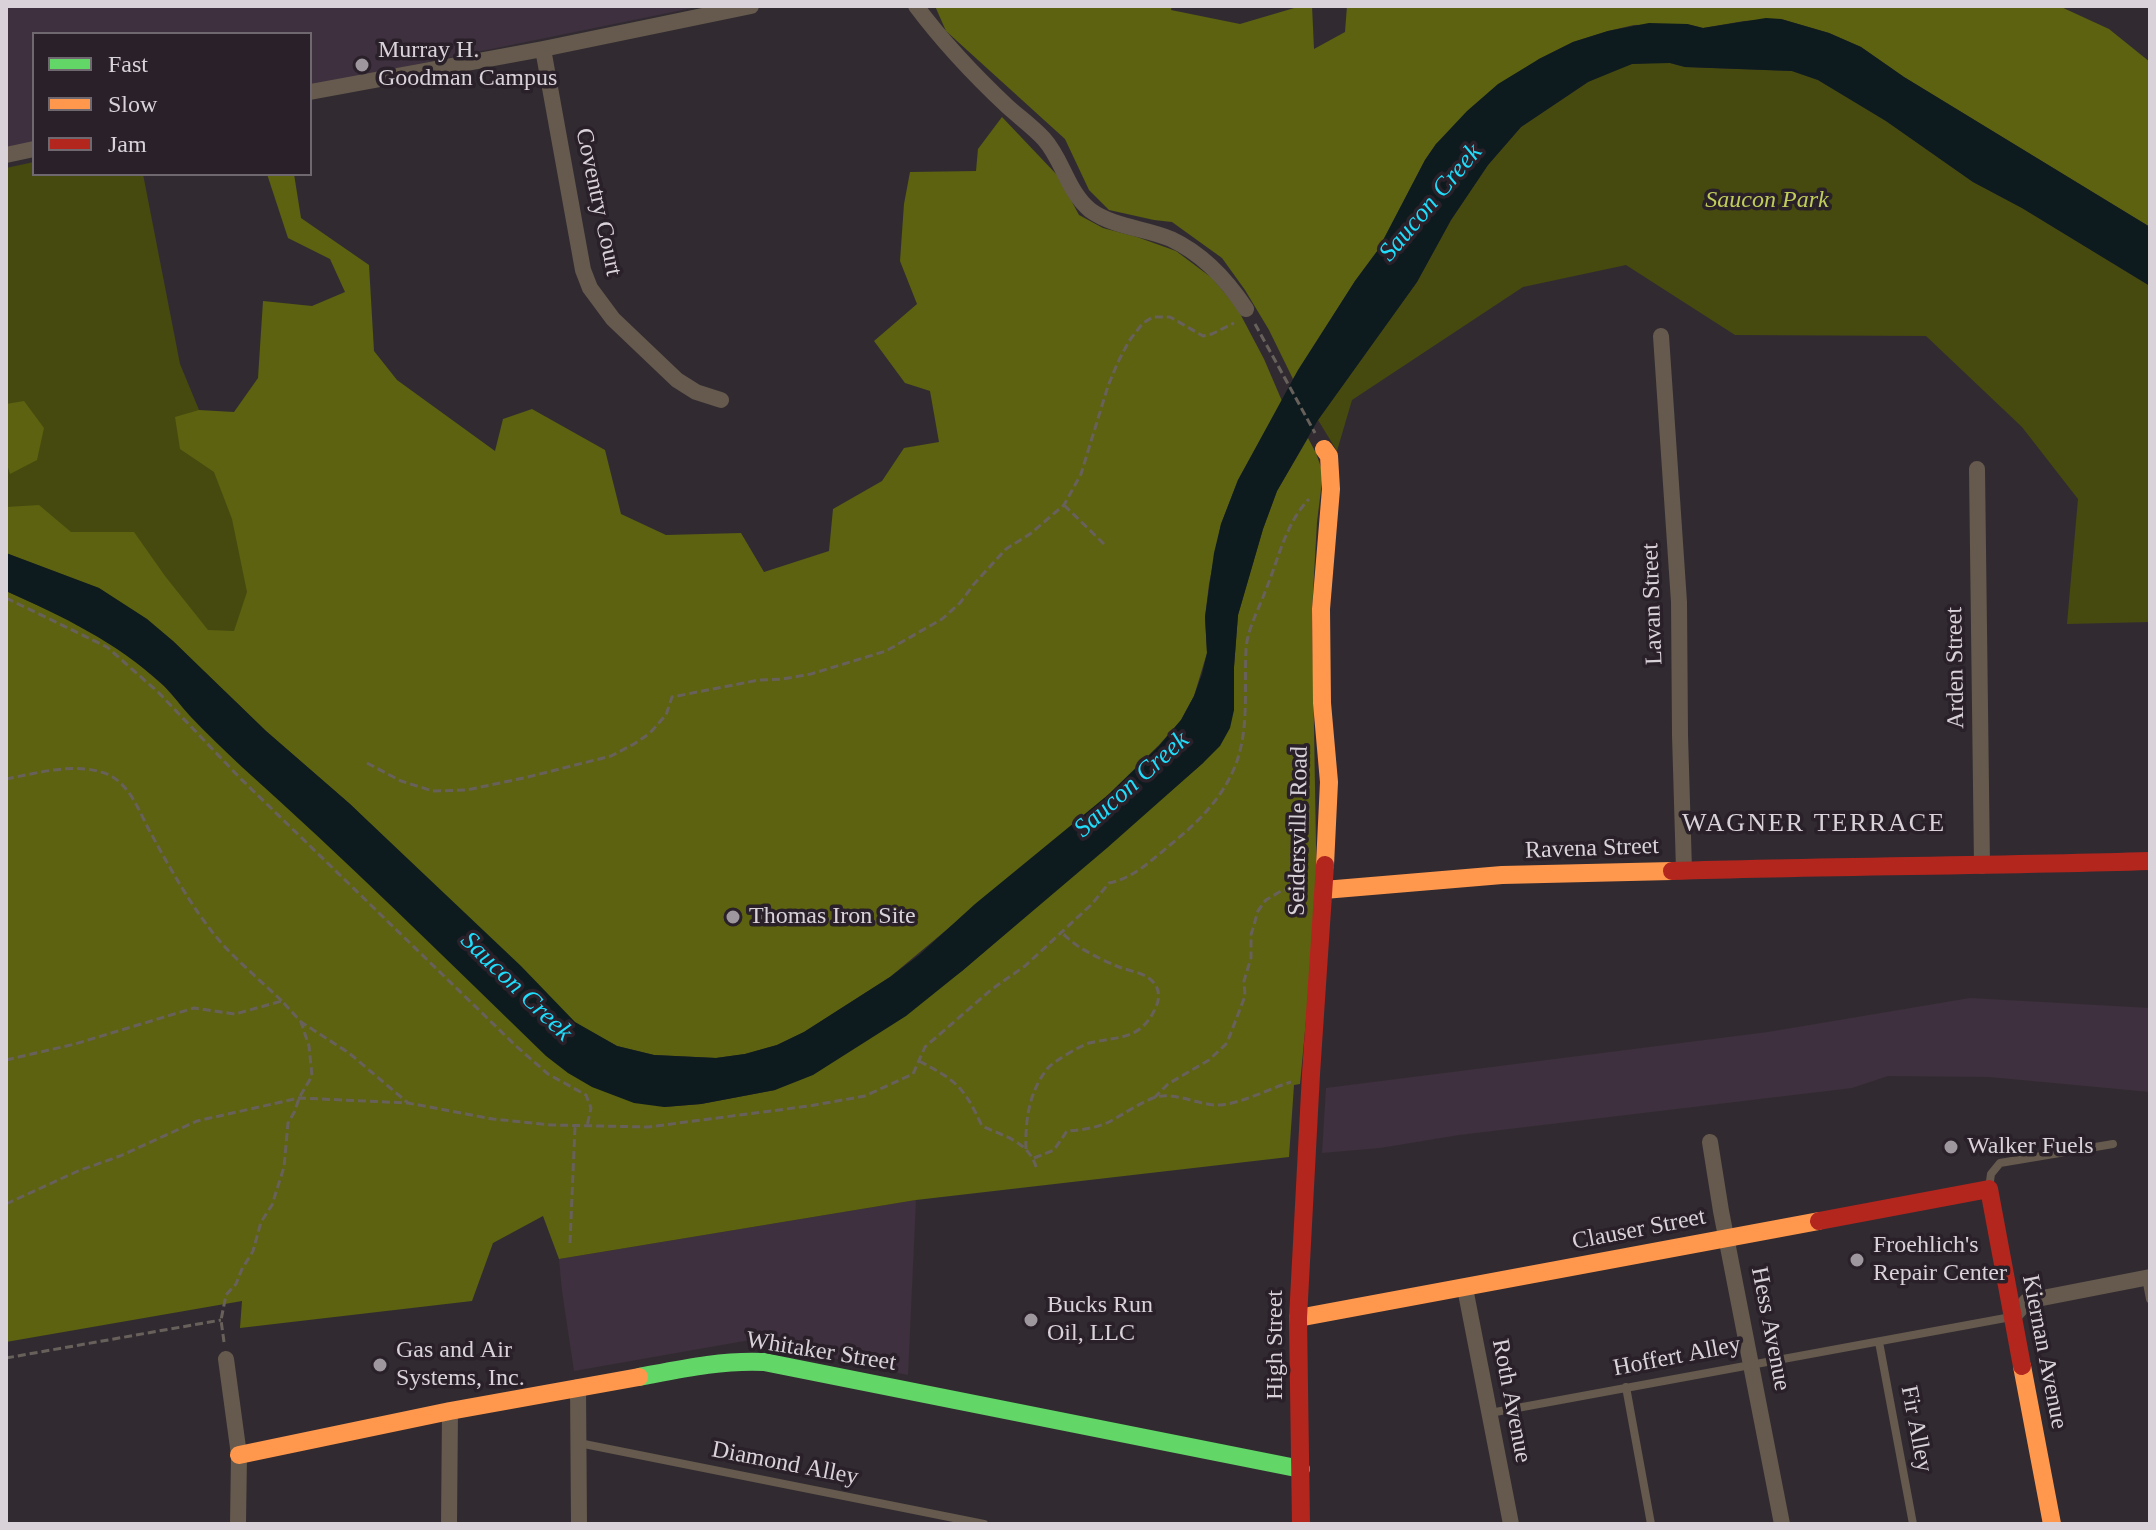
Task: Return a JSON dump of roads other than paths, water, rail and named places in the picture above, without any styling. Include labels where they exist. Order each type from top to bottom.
[{"type":"street","points":[[312,92],[751,6]]},
{"type":"street","points":[[916,6],[938,36],[1056,153],[1082,203],[1105,219],[1170,239],[1194,253],[1217,271],[1246,309]]},
{"type":"street","name":"Coventry Court","points":[[543,49],[583,270],[590,288],[613,319],[677,380],[696,392],[721,400]]},
{"type":"street","points":[[6,155],[32,149]]},
{"type":"street","name":"Lavan Street","points":[[1661,336],[1679,602],[1684,870]]},
{"type":"street","name":"Seidersville Road","points":[[1306,1167],[1304,1083],[1329,782],[1322,703],[1321,609],[1331,489],[1329,456],[1324,449]]},
{"type":"street","name":"Arden Street","points":[[1977,469],[1982,866]]},
{"type":"street","name":"Ravena Street","points":[[1319,889],[1502,875],[2150,861]]},
{"type":"street","name":"Hess Avenue","points":[[1710,1142],[1782,1524]]},
{"type":"street","name":"High Street","points":[[1301,1524],[1298,1318],[1306,1167]]},
{"type":"street","name":"Clauser Street","points":[[1298,1318],[1989,1189]]},
{"type":"street","name":"Kiernan Avenue","points":[[1989,1189],[2052,1524]]},
{"type":"street","points":[[2013,1317],[2027,1301],[2148,1277]]},
{"type":"street","name":"Roth Avenue","points":[[1465,1288],[1511,1524]]},
{"type":"street","points":[[226,1359],[239,1455],[238,1524]]},
{"type":"street","name":"Whitaker Street","points":[[239,1455],[450,1411],[739,1361],[764,1362],[1301,1469]]},
{"type":"street","points":[[578,1387],[579,1524]]},
{"type":"street","points":[[449,1524],[450,1411]]},
{"type":"lane","points":[[1989,1189],[1991,1174],[2000,1163],[2113,1144]]},
{"type":"lane","points":[[2148,1277],[2150,1299]]},
{"type":"lane","name":"Hoffert Alley","points":[[1489,1413],[2013,1317]]},
{"type":"lane","name":"Fir Alley","points":[[1879,1342],[1913,1524]]},
{"type":"lane","points":[[1626,1387],[1651,1524]]},
{"type":"lane","name":"Diamond Alley","points":[[578,1443],[984,1524]]},
{"type":"water","name":"Saucon Creek","points":[[1766,18],[1781,19],[1829,33],[1861,47],[1904,77],[2150,227],[2150,286],[2022,208],[1973,182],[1886,121],[1818,80],[1792,71],[1685,67],[1670,63],[1632,64],[1588,82],[1521,127],[1488,165],[1451,220],[1417,282],[1318,420],[1277,491],[1238,615],[1234,710],[1230,728],[1220,746],[1107,848],[906,1016],[813,1075],[775,1090],[701,1104],[664,1107],[634,1103],[592,1087],[568,1073],[546,1056],[222,748],[162,684],[107,643],[68,620],[6,591],[6,553],[99,588],[147,619],[266,731],[350,804],[521,966],[575,1022],[617,1046],[654,1055],[716,1058],[777,1045],[804,1032],[919,955],[975,904],[1108,795],[1181,720],[1194,696],[1207,653],[1205,617],[1214,553],[1221,524],[1238,480],[1298,370],[1378,250],[1425,160],[1467,111],[1498,84],[1539,59],[1573,42],[1608,31],[1649,23],[1687,24],[1703,28]]},
{"type":"place","name":"Murray H. Goodman Campus","points":[[362,65]]},
{"type":"place","name":"Thomas Iron Site","points":[[733,917]]},
{"type":"place","name":"Walker Fuels","points":[[1951,1147]]},
{"type":"place","name":"Froehlich's Repair Center","points":[[1857,1260]]},
{"type":"place","name":"Bucks Run Oil, LLC","points":[[1031,1320]]},
{"type":"place","name":"Gas and Air Systems, Inc.","points":[[380,1365]]},
{"type":"district","name":"WAGNER TERRACE","points":[[1814,824]]},
{"type":"park label","name":"Saucon Park","points":[[1767,201]]}]
